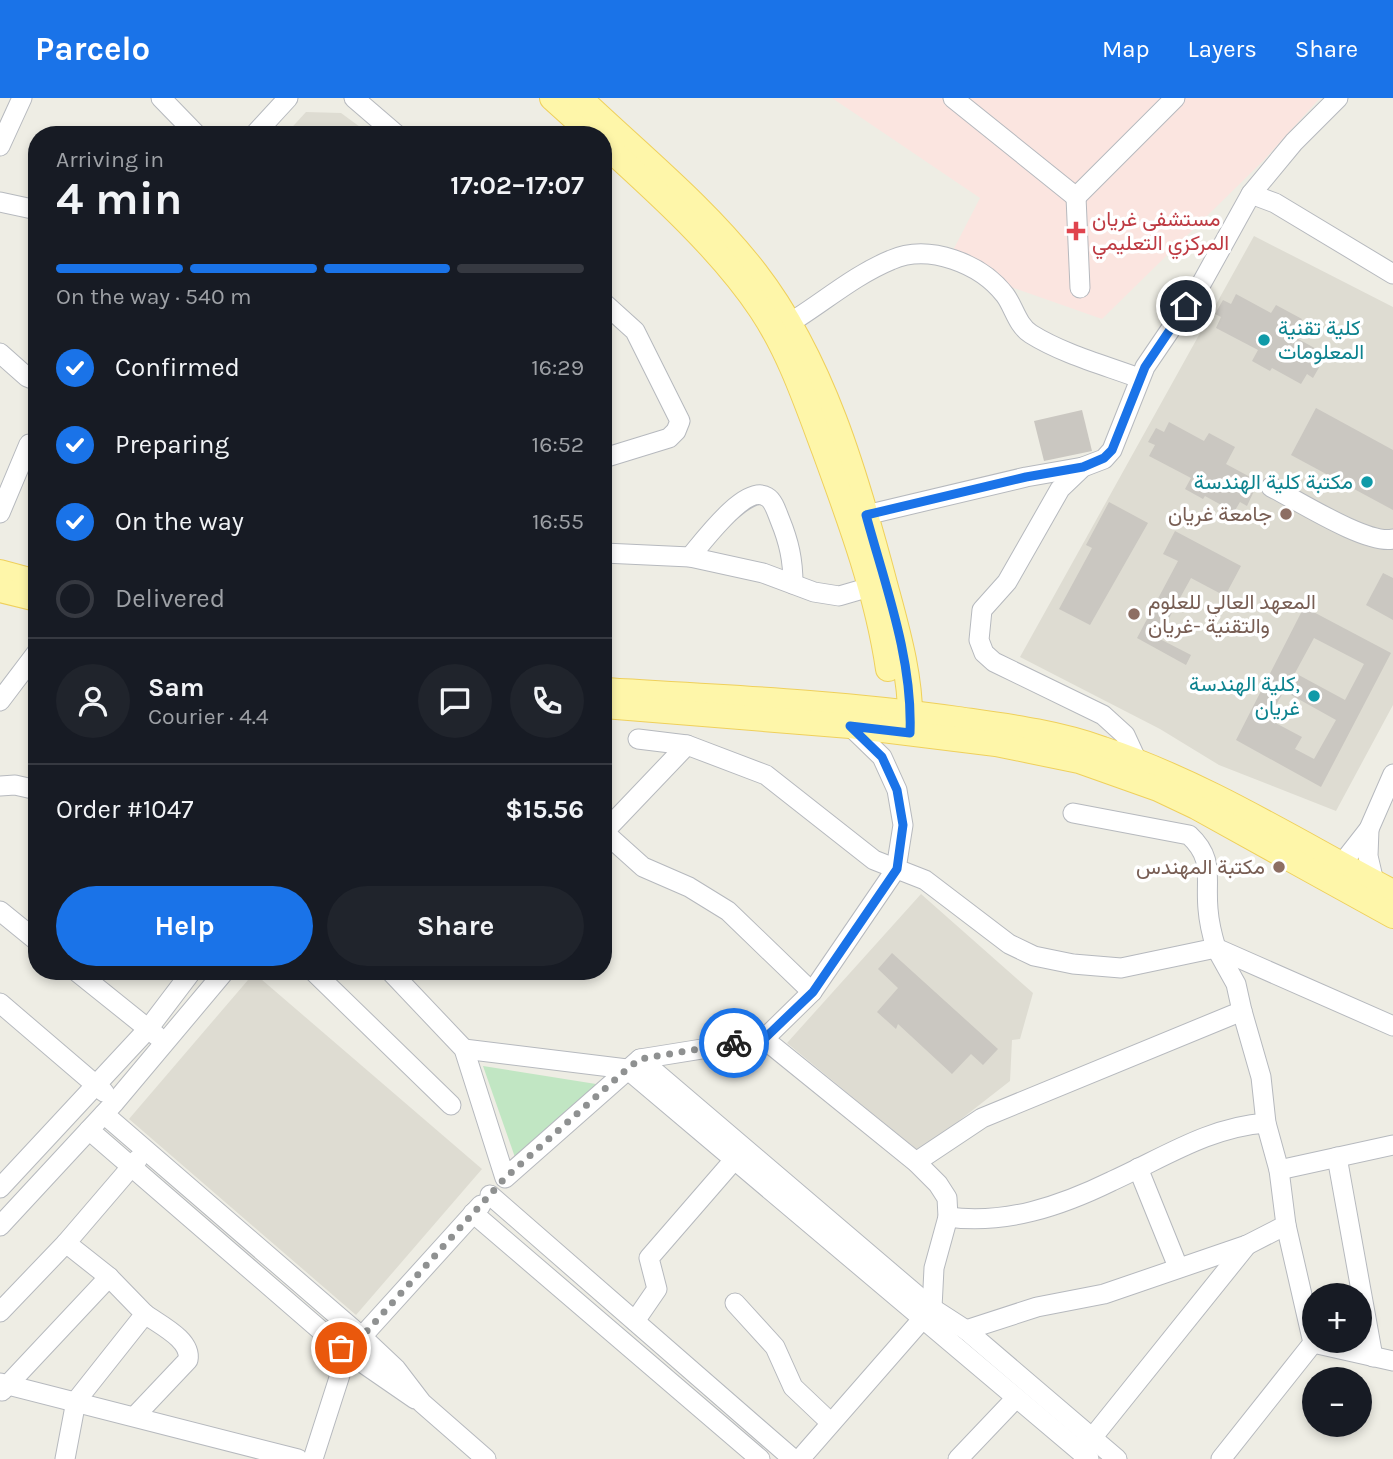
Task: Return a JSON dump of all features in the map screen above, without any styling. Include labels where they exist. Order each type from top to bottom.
[{"type":"main road","points":[[552,98],[583,126]]},
{"type":"main road","points":[[580,98],[610,126]]},
{"type":"main road","points":[[612,128],[699,209],[756,274],[838,435],[866,515],[897,627],[901,722]]},
{"type":"main road","points":[[612,158],[715,252],[760,308],[782,327],[870,587],[901,722]]},
{"type":"main road","points":[[0,572],[28,580]]},
{"type":"main road","points":[[0,590],[28,597]]},
{"type":"main road","points":[[612,691],[901,722],[1039,732],[1137,761],[1335,872],[1393,916]]},
{"type":"main road","points":[[612,707],[850,726],[901,722],[1038,751],[1119,773],[1335,872],[1383,887]]},
{"type":"street","points":[[0,146],[22,98]]},
{"type":"street","points":[[161,98],[188,126]]},
{"type":"street","points":[[262,126],[288,98]]},
{"type":"street","points":[[354,98],[387,126]]},
{"type":"street","points":[[953,98],[1076,197]]},
{"type":"street","points":[[1080,288],[1076,197],[1175,98]]},
{"type":"street","points":[[866,515],[1026,477],[1083,467],[1104,458],[1112,450],[1139,379],[1200,286],[1251,194],[1294,142],[1338,98]]},
{"type":"street","points":[[1251,194],[1275,203],[1393,274]]},
{"type":"street","points":[[0,201],[28,208]]},
{"type":"street","points":[[782,327],[868,272],[893,259],[920,253],[962,263],[987,275],[1007,297],[1029,333],[1139,379]]},
{"type":"street","points":[[612,310],[635,331],[680,421],[669,438],[612,456]]},
{"type":"street","points":[[0,353],[28,377]]},
{"type":"street","points":[[0,513],[28,445]]},
{"type":"street","points":[[1083,467],[1060,489],[1007,582],[982,610],[979,640],[984,653],[994,662],[1103,715],[1125,735],[1137,761]]},
{"type":"street","points":[[1271,487],[1357,531],[1383,542],[1393,539]]},
{"type":"street","points":[[690,557],[737,505],[758,494],[766,495],[772,502],[789,544],[793,584]]},
{"type":"street","points":[[612,553],[690,557],[763,573],[839,596],[870,587]]},
{"type":"street","points":[[0,701],[28,664]]},
{"type":"street","points":[[464,1049],[634,1064],[764,1039],[813,992],[897,869],[903,825],[897,790],[882,757],[850,726]]},
{"type":"street","points":[[638,739],[687,745],[766,775],[865,853],[925,880],[1009,944],[1034,956],[1073,964],[1121,968],[1216,948],[1393,1026]]},
{"type":"street","points":[[612,824],[687,745]]},
{"type":"street","points":[[1335,872],[1369,829],[1393,774]]},
{"type":"street","points":[[0,786],[28,788]]},
{"type":"street","points":[[1073,813],[1189,835],[1201,846],[1206,859],[1207,907],[1216,948],[1236,984],[1261,1077],[1266,1123],[1279,1170],[1286,1224],[1302,1297]]},
{"type":"street","points":[[1369,829],[1368,856],[1383,887]]},
{"type":"street","points":[[612,839],[643,867],[689,887],[728,911],[813,992]]},
{"type":"street","points":[[0,911],[28,934]]},
{"type":"street","points":[[87,980],[164,1043]]},
{"type":"street","points":[[0,1188],[148,1029],[185,980]]},
{"type":"street","points":[[0,1226],[109,1108],[217,980]]},
{"type":"street","points":[[322,980],[451,1105]]},
{"type":"street","points":[[400,980],[464,1049],[505,1178]]},
{"type":"street","points":[[0,1003],[96,1085],[109,1108],[146,1151],[362,1335],[396,1368],[422,1403],[482,1457]]},
{"type":"street","points":[[916,1162],[982,1118],[1242,1011]]},
{"type":"street","points":[[764,1039],[916,1162],[938,1184],[947,1198],[948,1217],[934,1268],[927,1313],[800,1459]]},
{"type":"street","points":[[634,1064],[734,1160],[927,1313],[966,1330],[1116,1459]]},
{"type":"street","points":[[313,1459],[347,1353],[505,1178],[634,1064]]},
{"type":"street","points":[[634,1064],[927,1313],[1016,1398],[1089,1459]]},
{"type":"street","points":[[948,1217],[976,1221],[1003,1219],[1037,1210],[1138,1168],[1213,1132],[1238,1125],[1266,1123]]},
{"type":"street","points":[[89,1130],[347,1353],[395,1388],[422,1403]]},
{"type":"street","points":[[1279,1170],[1393,1145]]},
{"type":"street","points":[[0,1312],[66,1243],[146,1151]]},
{"type":"street","points":[[1337,1157],[1373,1357]]},
{"type":"street","points":[[635,1321],[657,1289],[649,1258],[734,1160]]},
{"type":"street","points":[[1138,1168],[1178,1267]]},
{"type":"street","points":[[490,1195],[793,1459]]},
{"type":"street","points":[[473,1213],[760,1459]]},
{"type":"street","points":[[966,1330],[1026,1310],[1104,1294],[1247,1245],[1286,1224]]},
{"type":"street","points":[[66,1243],[109,1277],[145,1314],[186,1344],[188,1360],[135,1416]]},
{"type":"street","points":[[1092,1438],[1247,1245]]},
{"type":"street","points":[[3,1387],[109,1277]]},
{"type":"street","points":[[735,1303],[775,1347],[793,1387],[831,1423]]},
{"type":"street","points":[[65,1459],[76,1401],[145,1314]]},
{"type":"street","points":[[1221,1459],[1304,1353]]},
{"type":"street","points":[[1356,1353],[1393,1361]]},
{"type":"street","points":[[3,1387],[76,1401],[298,1459]]},
{"type":"street","points":[[958,1459],[1016,1398]]},
{"type":"shaded area","name":"مستشفى غريان المركزي التعليمي","points":[[832,98],[1320,98],[1263,161],[1102,319],[946,264],[980,198]]},
{"type":"shaded area","points":[[306,112],[341,113],[359,126],[293,126]]},
{"type":"shaded area","name":"جامعة غريان","points":[[1254,236],[1393,307],[1393,705],[1336,811],[1219,765],[1160,729],[1020,657]]},
{"type":"shaded area","points":[[921,894],[1033,993],[1020,1039],[1012,1040],[1010,1081],[919,1152],[787,1043]]},
{"type":"shaded area","points":[[248,980],[262,980],[482,1169],[356,1315],[129,1119]]},
{"type":"green space","points":[[483,1066],[596,1084],[517,1163]]},
{"type":"building","name":"كلية تقنية المعلومات","points":[[1236,294],[1271,313],[1276,305],[1302,319],[1293,336],[1318,350],[1313,359],[1321,364],[1313,378],[1307,374],[1301,384],[1272,368],[1270,371],[1252,361],[1258,350],[1216,328],[1221,317],[1215,314],[1223,300],[1231,304]]},
{"type":"building","name":"مكتبة كلية الهندسة","points":[[1316,408],[1393,450],[1393,510],[1291,455]]},
{"type":"building","points":[[1082,410],[1092,451],[1044,461],[1034,421]]},
{"type":"building","points":[[1169,422],[1204,441],[1209,433],[1235,447],[1226,464],[1252,478],[1247,487],[1254,491],[1247,506],[1240,502],[1234,512],[1205,496],[1203,499],[1185,489],[1191,478],[1149,456],[1155,445],[1148,442],[1156,428],[1164,432]]},
{"type":"building","points":[[1109,502],[1148,523],[1090,625],[1059,609],[1092,548],[1086,545]]},
{"type":"building","points":[[1175,531],[1241,566],[1225,596],[1191,578],[1158,638],[1191,655],[1186,665],[1137,638],[1178,561],[1163,554]]},
{"type":"building","points":[[1383,573],[1393,578],[1393,620],[1366,605]]},
{"type":"building","name":"كلية الهندسة, غريان","points":[[1304,607],[1391,653],[1321,787],[1236,740]],"holes":[[[1314,638],[1364,664],[1345,700],[1295,673]],[[1284,691],[1336,720],[1314,759],[1295,749],[1302,737],[1268,719]]]},
{"type":"building","points":[[892,953],[998,1049],[983,1065],[971,1054],[952,1074],[898,1024],[896,1029],[877,1012],[898,988],[878,969]]},
{"type":"way so far","points":[[341,1348],[347,1353],[505,1178],[627,1069],[640,1059],[734,1043]]},
{"type":"place","name":"مستشفى غريان المركزي التعليمي","points":[[1076,231]]},
{"type":"place","name":"كلية تقنية المعلومات","points":[[1264,340]]},
{"type":"place","name":"مكتبة كلية الهندسة","points":[[1367,482]]},
{"type":"place","name":"جامعة غريان","points":[[1286,514]]},
{"type":"place","name":"المعهد العالي للعلوم والتقنية -غريان","points":[[1134,614]]},
{"type":"place","name":"كلية الهندسة, غريان","points":[[1314,696]]},
{"type":"place","name":"مكتبة المهندس","points":[[1279,867]]},
{"type":"route","points":[[734,1043],[764,1039],[813,992],[897,869],[903,825],[897,790],[882,757],[850,726],[910,733],[911,712],[897,627],[866,515],[1026,477],[1083,467],[1104,458],[1112,450],[1145,367],[1186,306]]}]
